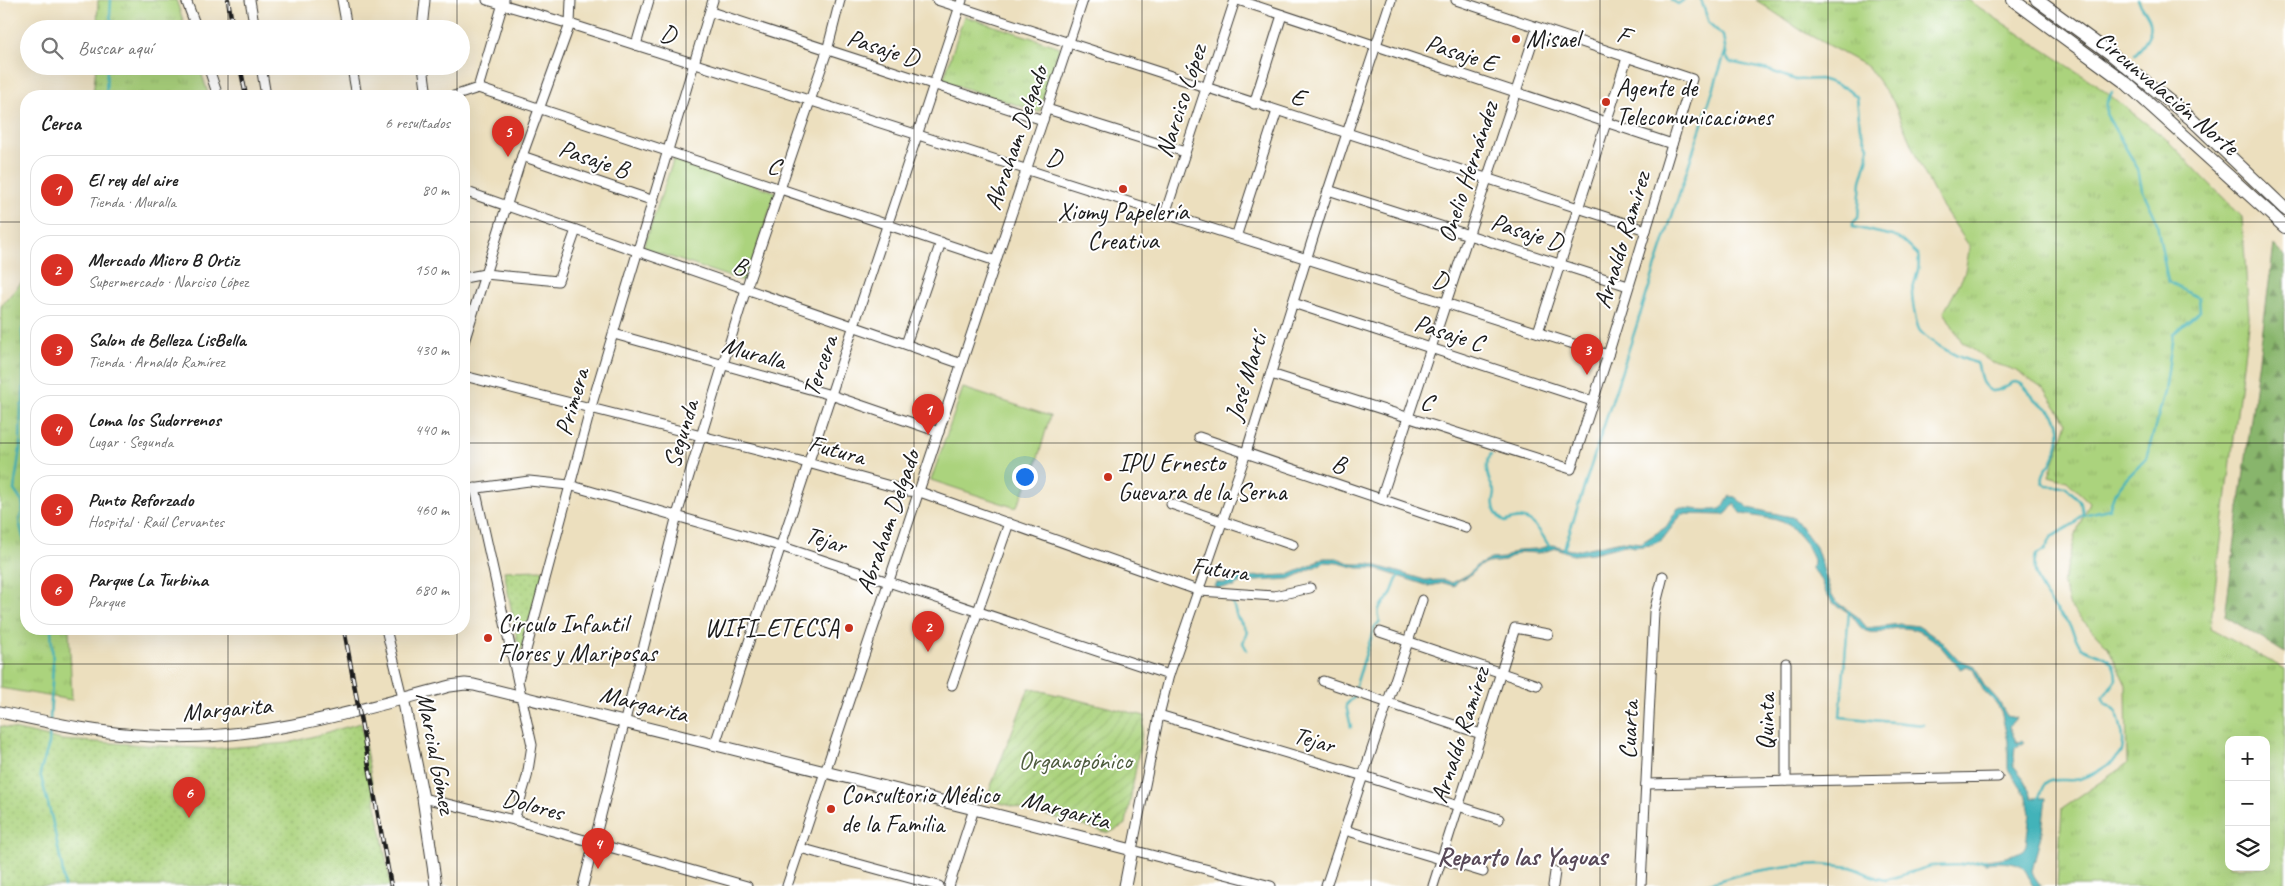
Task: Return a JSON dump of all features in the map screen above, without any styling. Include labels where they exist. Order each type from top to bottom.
[{"type":"highway","name":"Circunvalación Norte","points":[[2013,0],[2126,83],[2285,228]]},
{"type":"highway","name":"Circunvalación Norte","points":[[2037,0],[2111,54],[2190,118],[2285,210]]},
{"type":"main road","name":"Margarita","points":[[0,712],[58,724],[154,737],[209,736],[306,723],[465,684],[715,744],[1132,850]]},
{"type":"main road","name":"Marcial Gómez","points":[[403,698],[423,798],[436,886]]},
{"type":"main road","name":"José Martí","points":[[1125,886],[1132,850]]},
{"type":"street","points":[[186,0],[194,20]]},
{"type":"street","points":[[250,0],[253,20]]},
{"type":"street","points":[[342,0],[346,20]]},
{"type":"street","points":[[423,20],[425,0]]},
{"type":"street","name":"D","points":[[487,0],[504,2],[1608,355]]},
{"type":"street","points":[[470,323],[522,156],[570,24],[571,0]]},
{"type":"street","points":[[636,45],[649,0]]},
{"type":"street","name":"Primera","points":[[514,820],[527,777],[532,745],[518,680],[591,408],[711,12],[713,0]]},
{"type":"street","name":"Segunda","points":[[582,886],[678,515],[701,436],[746,289],[782,190],[827,51],[840,0]]},
{"type":"street","name":"E","points":[[937,0],[961,4],[1069,44],[1646,230]]},
{"type":"street","name":"Abraham Delgado","points":[[787,886],[1083,0]]},
{"type":"street","name":"Pasaje E","points":[[1237,0],[1672,144]]},
{"type":"street","name":"Narciso López","points":[[1165,214],[1237,0]]},
{"type":"street","name":"José Martí","points":[[1132,850],[1159,715],[1169,675],[1200,591],[1246,453],[1306,258],[1391,0]]},
{"type":"street","name":"F","points":[[1456,0],[1692,79]]},
{"type":"street","points":[[470,91],[478,88],[504,2]]},
{"type":"street","name":"Tercera","points":[[715,744],[961,4]]},
{"type":"street","name":"Pasaje D","points":[[711,12],[1043,120]]},
{"type":"street","points":[[1254,104],[1282,15]]},
{"type":"street","name":"Onelio Hernández","points":[[1381,499],[1537,28]]},
{"type":"street","points":[[1538,332],[1627,58]]},
{"type":"street","points":[[211,75],[216,90]]},
{"type":"street","points":[[262,75],[265,90]]},
{"type":"street","points":[[353,75],[356,90]]},
{"type":"street","points":[[424,75],[426,90]]},
{"type":"street","name":"Arnaldo Ramírez","points":[[1570,469],[1608,355],[1692,79]]},
{"type":"street","name":"C","points":[[478,88],[996,261]]},
{"type":"street","points":[[1047,109],[1185,152]]},
{"type":"street","points":[[1236,237],[1277,111]]},
{"type":"street","name":"Pasaje B","points":[[522,156],[654,200]]},
{"type":"street","name":"Pasaje D","points":[[1328,190],[1628,286]]},
{"type":"street","name":"B","points":[[470,193],[962,364]]},
{"type":"street","points":[[470,277],[485,274],[558,281],[576,230]]},
{"type":"street","points":[[906,344],[941,242]]},
{"type":"street","name":"Pasaje C","points":[[1293,303],[1592,401]]},
{"type":"street","name":"Muralla","points":[[614,334],[831,395],[939,432]]},
{"type":"street","name":"C","points":[[1271,374],[1570,469]]},
{"type":"street","name":"Futura","points":[[470,378],[808,463],[908,491],[920,492],[1200,591],[1274,596],[1310,588]]},
{"type":"street","name":"B","points":[[1199,436],[1466,528]]},
{"type":"street","name":"Tejar","points":[[470,489],[529,481],[569,486],[678,515],[978,610],[1169,675]]},
{"type":"street","points":[[475,488],[518,680]]},
{"type":"street","points":[[1171,504],[1293,545]]},
{"type":"street","points":[[952,685],[1009,523]]},
{"type":"street","name":"Cuarta","points":[[1641,886],[1654,612],[1663,576]]},
{"type":"street","points":[[1326,886],[1422,600]]},
{"type":"street","name":"Arnaldo Ramírez","points":[[1433,886],[1515,628],[1548,634]]},
{"type":"street","points":[[1380,632],[1537,684]]},
{"type":"street","name":"Marcial Gómez","points":[[387,635],[403,698]]},
{"type":"street","name":"Quinta","points":[[1786,663],[1786,781]]},
{"type":"street","points":[[1323,682],[1481,734]]},
{"type":"street","name":"Tejar","points":[[1159,715],[1364,776],[1499,819]]},
{"type":"street","points":[[1646,784],[1998,777]]},
{"type":"street","name":"Dolores","points":[[423,798],[514,820],[747,886]]},
{"type":"street","points":[[950,886],[974,809]]},
{"type":"street","points":[[1345,830],[1483,872]]},
{"type":"street","points":[[800,848],[938,886]]},
{"type":"street","name":"Margarita","points":[[1132,850],[1271,886]]},
{"type":"street","points":[[1553,886],[1556,872]]},
{"type":"green space","points":[[98,0],[176,0],[183,20],[97,20]]},
{"type":"green space","points":[[1756,0],[1968,0],[2094,83],[2165,138],[2242,217],[2249,317],[2210,629],[2285,669],[2285,886],[2057,886],[2062,808],[2127,764],[2126,685],[2108,647],[2070,607],[2063,583],[2077,531],[2089,502],[2067,481],[2049,476],[2067,423],[2046,391],[2017,371],[1991,362],[1962,342],[1944,312],[1964,275],[1970,247],[1938,200],[1918,161],[1893,101],[1868,67],[1802,31]]},
{"type":"green space","points":[[964,16],[1060,47],[1039,112],[943,81]]},
{"type":"green space","points":[[95,75],[202,75],[207,90],[94,90]]},
{"type":"green space","points":[[674,158],[776,192],[745,282],[643,248]]},
{"type":"green space","points":[[2274,245],[2285,256],[2285,653],[2225,616]]},
{"type":"green space","points":[[20,284],[20,635],[69,635],[72,700],[0,688],[1,306]]},
{"type":"green space","points":[[963,388],[1050,416],[1036,465],[1016,508],[931,480]]},
{"type":"green space","points":[[544,570],[520,655],[504,571]]},
{"type":"green space","name":"Organopónico","points":[[1029,688],[1145,716],[1126,824],[1109,833],[986,799]]},
{"type":"green space","points":[[361,723],[391,886],[0,886],[0,726],[62,740],[212,749],[289,743]]},
{"type":"water","points":[[1730,496],[1735,497],[1749,508],[1792,517],[1796,520],[1816,547],[1832,596],[1839,604],[1858,617],[1867,628],[1900,624],[1918,626],[1940,640],[1957,659],[1975,666],[1983,684],[1998,700],[2007,716],[2016,718],[2009,726],[2010,729],[2017,743],[2022,740],[2024,742],[2015,748],[2013,765],[2025,780],[2032,798],[2046,798],[2042,831],[2032,871],[2041,886],[2033,886],[2021,866],[1981,861],[2006,857],[2023,850],[2026,845],[2030,814],[2027,797],[2008,769],[2008,741],[2001,711],[1981,688],[1973,669],[1967,666],[1960,669],[1935,641],[1915,630],[1896,628],[1870,632],[1864,630],[1851,615],[1829,598],[1818,575],[1812,569],[1813,560],[1806,544],[1789,524],[1773,519],[1742,514],[1734,504],[1724,515],[1682,514],[1662,540],[1651,545],[1635,547],[1625,545],[1593,553],[1573,555],[1557,548],[1539,553],[1520,552],[1505,561],[1487,563],[1478,567],[1454,586],[1444,583],[1429,586],[1373,568],[1358,568],[1325,562],[1290,579],[1240,582],[1234,587],[1216,588],[1214,585],[1216,583],[1226,583],[1240,577],[1288,575],[1312,565],[1322,558],[1337,558],[1352,564],[1370,564],[1425,580],[1445,580],[1452,583],[1469,574],[1476,566],[1491,559],[1504,558],[1518,550],[1537,549],[1554,545],[1570,550],[1579,550],[1622,541],[1641,543],[1666,527],[1678,508],[1720,509]]},
{"type":"waterway","points":[[111,0],[111,20]]},
{"type":"waterway","points":[[1671,0],[1678,4],[1684,0]]},
{"type":"waterway","points":[[1701,0],[1709,23],[1723,36],[1727,58],[1730,62],[1768,70],[1796,80],[1820,79],[1848,89],[1857,97],[1860,128],[1868,146],[1868,157],[1861,181],[1858,218],[1853,223],[1853,227],[1893,236],[1903,241],[1918,255],[1918,270],[1912,296],[1917,324],[1925,336],[1947,350],[1977,363],[1982,381],[1991,391],[1999,390],[2013,382],[2022,384],[2035,400],[2051,411],[2058,422],[2057,449],[2044,473],[2043,482],[2047,486],[2066,487],[2080,501],[2083,513],[2075,523],[2052,537],[2044,551],[2036,555],[2036,575],[2044,593],[2069,625],[2080,646],[2103,656],[2112,664],[2116,679],[2103,698],[2105,703],[2112,707],[2118,715],[2123,744],[2119,755],[2108,765],[2080,779],[2055,780],[2047,783],[2042,788],[2039,799]]},
{"type":"waterway","points":[[2135,54],[2147,40],[2151,27],[2148,16],[2138,0]]},
{"type":"waterway","points":[[1564,549],[1725,53]]},
{"type":"waterway","points":[[106,90],[107,75]]},
{"type":"waterway","points":[[2083,515],[2109,509],[2115,493],[2146,459],[2165,392],[2173,334],[2200,311],[2199,298],[2168,282],[2156,219],[2142,189],[2138,169],[2106,114],[2107,102],[2112,92]]},
{"type":"waterway","points":[[20,449],[14,490],[20,499]]},
{"type":"waterway","points":[[1491,454],[1488,459],[1487,468],[1495,493],[1494,505],[1496,513],[1505,522],[1521,518],[1528,520],[1538,529],[1550,548]]},
{"type":"waterway","points":[[20,518],[20,525]]},
{"type":"waterway","points":[[1351,727],[1346,705],[1355,696],[1356,685],[1374,628],[1380,621],[1379,611],[1381,605],[1390,596],[1399,576]]},
{"type":"waterway","points":[[1231,597],[1237,617],[1247,631],[1243,643],[1247,650]]},
{"type":"waterway","points":[[1849,611],[1840,717],[1924,725]]},
{"type":"waterway","points":[[50,720],[53,664],[51,635]]},
{"type":"waterway","points":[[50,725],[49,744],[40,773],[52,819],[64,886]]},
{"type":"waterway","points":[[1700,886],[1745,873],[1789,866],[1821,864],[1851,867],[1886,880],[1931,866],[1960,865],[1985,860]]},
{"type":"railway","points":[[228,0],[231,20]]},
{"type":"railway","points":[[242,75],[245,90]]},
{"type":"railway","points":[[345,635],[391,886]]},
{"type":"place","name":"Misael","points":[[1516,39]]},
{"type":"place","name":"Agente de Telecomunicaciones","points":[[1606,102]]},
{"type":"place","name":"Punto Reforzado","points":[[508,157]]},
{"type":"place","name":"Xiomy Papelería Creativa","points":[[1123,189]]},
{"type":"place","name":"Salon de Belleza LisBella","points":[[1587,375]]},
{"type":"place","name":"El rey del aire","points":[[928,435]]},
{"type":"place","name":"IPU Ernesto Guevara de la Serna","points":[[1108,477]]},
{"type":"place","name":"WIFI_ETECSA","points":[[849,628]]},
{"type":"place","name":"Círculo Infantil Flores y Mariposas","points":[[488,638]]},
{"type":"place","name":"Mercado Micro B Ortiz","points":[[928,652]]},
{"type":"place","name":"Consultorio Médico de la Familia","points":[[831,809]]},
{"type":"place","name":"Parque La Turbina","points":[[189,818]]},
{"type":"place","name":"Loma los Sudorrenos","points":[[598,869]]},
{"type":"district","name":"Reparto las Yaguas","points":[[1522,856]]}]
